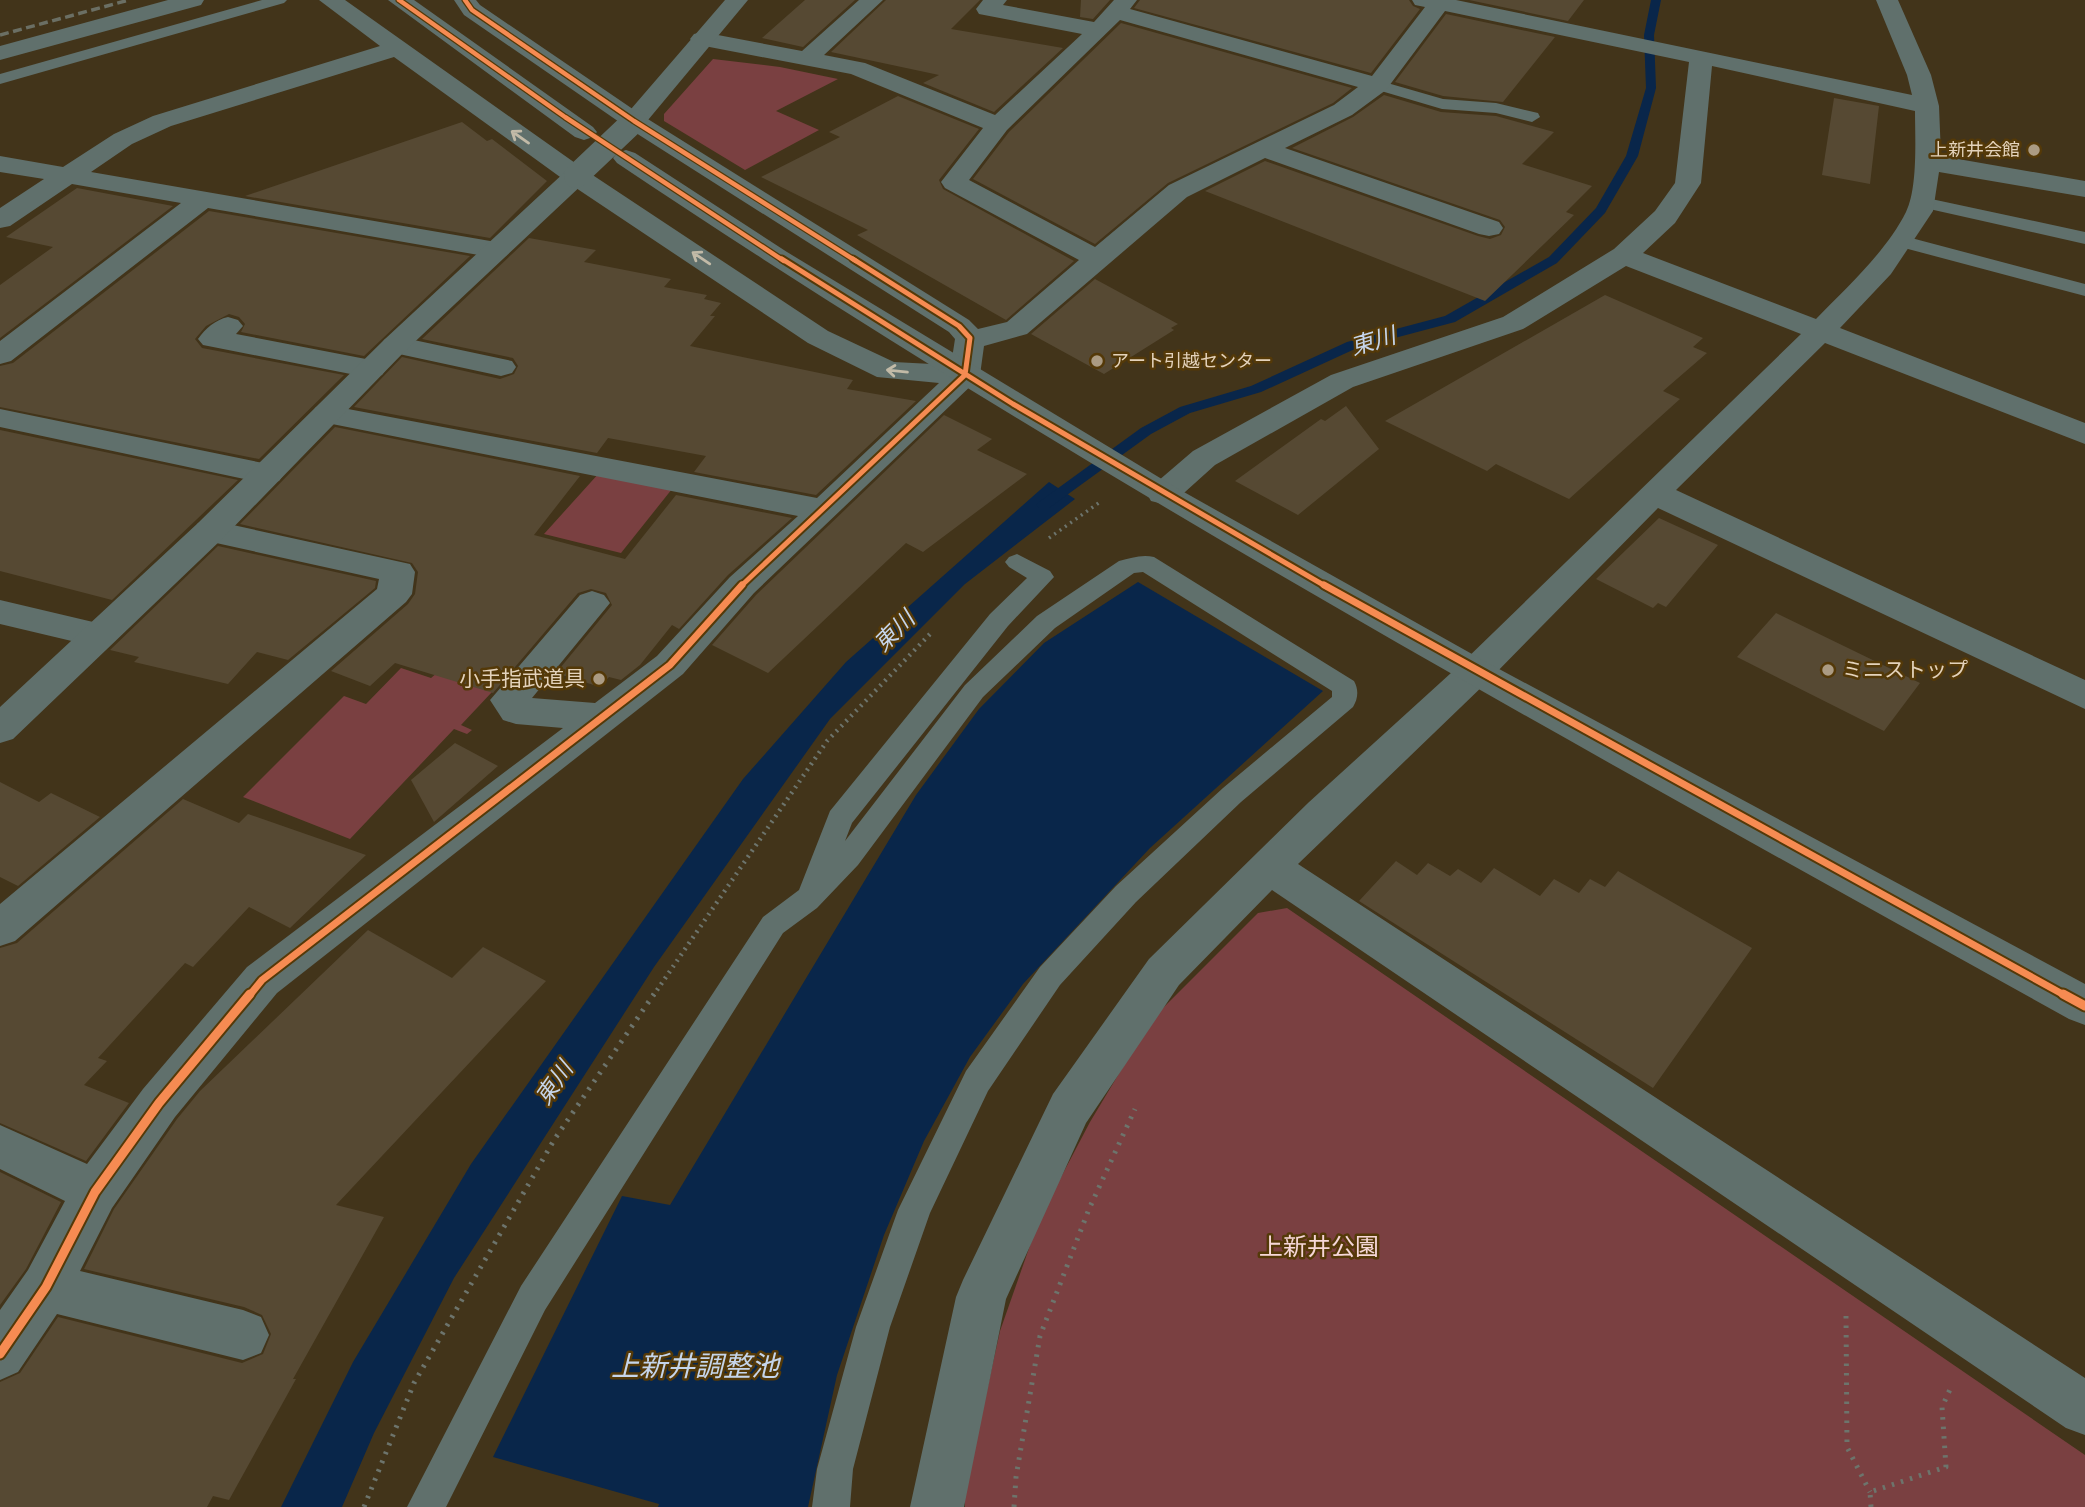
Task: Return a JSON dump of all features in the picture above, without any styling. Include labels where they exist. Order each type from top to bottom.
[{"type":"street","points":[[0,53],[193,0]]},
{"type":"street","points":[[330,0],[576,176],[818,337],[888,372],[967,357]]},
{"type":"street","points":[[399,0],[584,132]]},
{"type":"street","points":[[464,0],[472,10],[634,121],[959,326],[967,357]]},
{"type":"street","points":[[0,729],[210,531],[395,345],[634,121],[737,0]]},
{"type":"street","points":[[806,59],[872,0]]},
{"type":"street","points":[[996,0],[987,9],[1113,14],[1377,85]]},
{"type":"street","points":[[937,1507],[981,1297],[1069,1109],[1164,972],[1322,814],[1475,672],[1822,330],[1881,268],[1920,211],[1928,162],[1927,106],[1919,75],[1887,0]]},
{"type":"street","points":[[0,1354],[46,1287],[95,1192],[159,1103],[262,979],[670,665],[742,584],[824,510],[967,357],[991,337],[1017,328],[1178,191],[1343,110],[1385,79],[1435,1],[1927,106]]},
{"type":"street","points":[[1097,259],[954,182],[998,125],[1113,14]]},
{"type":"street","points":[[702,39],[857,68],[998,125]]},
{"type":"street","points":[[0,220],[124,139],[162,121],[396,49]]},
{"type":"street","points":[[1163,494],[1204,458],[1342,381],[1513,323],[1624,255],[1665,217],[1688,183],[1690,55]]},
{"type":"street","points":[[1263,149],[1489,228]]},
{"type":"street","points":[[626,158],[777,258],[967,357],[1163,494],[1475,672],[2085,1006]]},
{"type":"street","points":[[1928,162],[2085,189]]},
{"type":"street","points":[[0,164],[201,201],[496,250]]},
{"type":"street","points":[[0,355],[201,201]]},
{"type":"street","points":[[1624,255],[2085,434]]},
{"type":"street","points":[[228,326],[213,339],[371,369]]},
{"type":"street","points":[[395,345],[501,367]]},
{"type":"street","points":[[327,414],[824,510]]},
{"type":"street","points":[[0,418],[268,474]]},
{"type":"street","points":[[1654,493],[2085,695]]},
{"type":"street","points":[[0,929],[394,594],[398,572],[210,531]]},
{"type":"street","points":[[592,603],[509,700],[516,710],[601,717]]},
{"type":"street","points":[[0,612],[97,635]]},
{"type":"street","points":[[1270,867],[2085,1409]]},
{"type":"street","points":[[0,1146],[95,1192]]},
{"type":"street","points":[[46,1287],[243,1335]]},
{"type":"lane","points":[[0,79],[279,0]]},
{"type":"lane","points":[[1377,85],[1441,104],[1496,108],[1532,117]]},
{"type":"lane","points":[[1922,202],[2085,238]]},
{"type":"lane","points":[[1900,241],[2085,290]]},
{"type":"lane","points":[[807,901],[840,818],[999,620],[1041,577],[1017,562]]},
{"type":"lane","points":[[426,1507],[533,1298],[773,925],[807,901],[848,857],[974,691],[1046,622],[1127,567],[1146,563],[1345,687],[1344,701],[1233,795],[1107,915],[1050,976],[977,1081],[914,1210],[873,1327],[835,1469],[831,1507]]},
{"type":"path","points":[[1014,1507],[1016,1477],[1040,1336],[1089,1209],[1136,1108]]},
{"type":"path","points":[[1848,1311],[1844,1324],[1847,1447],[1870,1492],[1871,1507]]},
{"type":"path","points":[[1870,1492],[1946,1467],[1942,1407],[1959,1373]]},
{"type":"green space","points":[[713,59],[780,67],[838,79],[776,111],[819,130],[745,170],[664,121],[664,114]]},
{"type":"green space","points":[[600,472],[672,489],[621,553],[544,534]]},
{"type":"green space","points":[[401,668],[431,678],[437,673],[492,692],[461,725],[472,730],[467,734],[454,729],[350,839],[243,797],[344,696],[366,704]]},
{"type":"green space","name":"上新井公園","points":[[1287,908],[2085,1455],[2085,1507],[965,1507],[965,1490],[1000,1331],[1040,1217],[1090,1122],[1151,1020],[1258,913]]},
{"type":"water","points":[[1049,482],[1075,499],[965,584],[830,719],[654,967],[454,1278],[374,1433],[342,1507],[281,1507],[353,1362],[471,1164],[743,779],[846,662]]},
{"type":"water","name":"上新井調整池","points":[[1138,582],[1323,691],[1150,848],[1023,984],[970,1057],[924,1141],[884,1235],[837,1375],[808,1507],[658,1507],[659,1504],[493,1457],[622,1196],[670,1205],[916,795],[979,709],[1044,643]]},
{"type":"building","points":[[805,0],[855,0],[803,47],[762,38]]},
{"type":"building","points":[[886,0],[980,0],[951,29],[1063,48],[994,112],[923,83],[939,75],[831,52]]},
{"type":"building","points":[[1081,0],[1110,0],[1093,19],[1080,17]]},
{"type":"building","points":[[1140,0],[1409,0],[1413,6],[1420,9],[1371,73],[1134,8]]},
{"type":"building","points":[[1469,0],[1584,0],[1568,21]]},
{"type":"building","points":[[1446,14],[1555,37],[1503,102],[1443,96],[1395,82]]},
{"type":"building","points":[[1121,23],[1352,88],[1333,103],[1168,183],[1095,244],[973,179],[1009,132]]},
{"type":"building","points":[[1384,95],[1441,112],[1496,116],[1554,132],[1522,164],[1592,186],[1566,212],[1574,215],[1485,301],[1205,191],[1265,161],[1478,236],[1490,239],[1501,235],[1505,227],[1500,220],[1292,148],[1353,117]]},
{"type":"building","points":[[898,96],[979,129],[939,180],[943,189],[1074,261],[1006,320],[857,235],[868,230],[761,177],[840,137],[829,132]]},
{"type":"building","points":[[1834,98],[1879,106],[1870,184],[1822,175]]},
{"type":"building","points":[[462,122],[487,141],[492,139],[547,181],[490,238],[245,196]]},
{"type":"building","points":[[77,188],[173,206],[0,338],[0,285],[53,247],[6,237]]},
{"type":"building","points":[[209,211],[470,256],[364,356],[241,332],[245,324],[239,317],[229,314],[206,326],[195,339],[202,348],[344,375],[259,459],[0,407],[0,366],[13,363]]},
{"type":"building","points":[[529,238],[596,250],[584,262],[671,279],[664,287],[707,295],[704,299],[721,303],[710,316],[715,316],[690,346],[853,380],[847,389],[916,401],[816,495],[694,472],[706,456],[608,438],[597,453],[354,407],[402,357],[500,379],[514,374],[518,366],[513,358],[422,339]]},
{"type":"building","points":[[1095,279],[1178,324],[1171,328],[1174,330],[1104,374],[1031,334]]},
{"type":"building","points":[[1605,295],[1703,338],[1693,347],[1707,353],[1663,391],[1680,399],[1569,499],[1496,464],[1487,471],[1385,421]]},
{"type":"building","points":[[1346,406],[1379,449],[1298,515],[1235,481],[1321,419],[1325,421]]},
{"type":"building","points":[[944,415],[992,439],[977,450],[1027,474],[923,552],[906,543],[768,673],[712,645],[756,595]]},
{"type":"building","points":[[335,427],[580,476],[534,535],[625,559],[676,495],[792,518],[728,575],[679,629],[672,625],[640,665],[621,680],[609,677],[600,687],[556,673],[612,605],[606,593],[591,589],[578,593],[493,693],[395,663],[370,686],[331,671],[408,604],[415,594],[418,572],[412,563],[240,524]]},
{"type":"building","points":[[0,430],[238,480],[112,600],[0,571]]},
{"type":"building","points":[[1659,518],[1718,545],[1666,607],[1658,603],[1653,608],[1596,579]]},
{"type":"building","points":[[218,546],[376,581],[375,588],[288,660],[257,652],[228,684],[134,662],[139,657],[110,650]]},
{"type":"building","name":"ミニストップ","points":[[1776,613],[1920,683],[1884,731],[1737,657]]},
{"type":"building","points":[[455,743],[498,766],[434,822],[411,780]]},
{"type":"building","points":[[0,782],[39,802],[51,793],[100,817],[18,886],[0,877]]},
{"type":"building","points":[[183,799],[239,823],[248,814],[366,855],[290,928],[249,907],[193,967],[185,963],[98,1058],[107,1061],[84,1085],[129,1103],[86,1161],[0,1123],[0,948],[17,943]]},
{"type":"building","points":[[1396,861],[1417,875],[1428,863],[1450,876],[1458,869],[1481,883],[1494,868],[1540,896],[1554,879],[1579,893],[1590,879],[1605,887],[1618,871],[1752,948],[1653,1088],[1359,901]]},
{"type":"building","points":[[368,930],[452,978],[483,947],[546,981],[336,1205],[384,1217],[229,1500],[213,1496],[207,1507],[0,1507],[0,1382],[20,1373],[58,1317],[242,1363],[263,1354],[271,1334],[262,1315],[244,1307],[84,1269],[114,1209],[200,1091]]},
{"type":"building","points":[[0,1172],[61,1202],[26,1269],[0,1305]]},
{"type":"waterway","name":"東川","points":[[1044,505],[1146,431],[1185,410],[1256,389],[1352,345],[1450,319],[1553,260],[1601,210],[1632,156],[1651,88],[1649,35],[1656,0]]},
{"type":"railway","points":[[0,35],[129,0]]},
{"type":"cycle path","points":[[399,0],[498,71],[667,185],[1013,404],[1367,610],[2085,1006]]},
{"type":"cycle path","points":[[0,1354],[46,1287],[95,1192],[159,1103],[262,980],[670,665],[742,585],[965,375],[970,338],[959,326],[634,121],[472,10],[465,0]]},
{"type":"place","name":"上新井会館","points":[[2034,150]]},
{"type":"place","name":"アート引越センター","points":[[1097,361]]},
{"type":"place","name":"ミニストップ","points":[[1828,670]]},
{"type":"place","name":"小手指武道具","points":[[599,679]]}]
